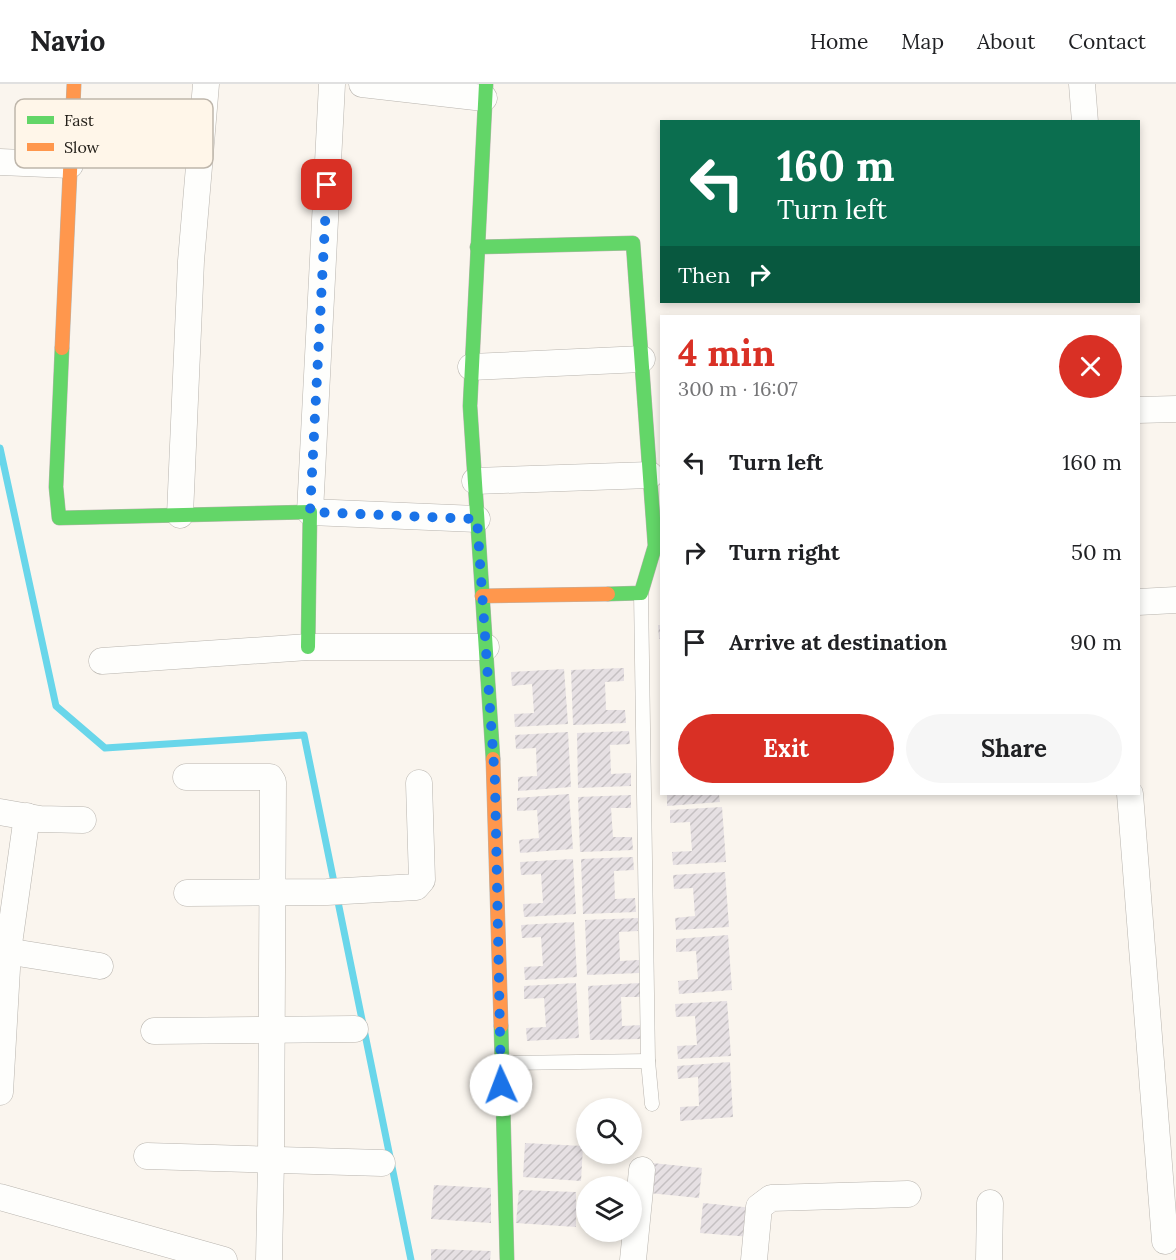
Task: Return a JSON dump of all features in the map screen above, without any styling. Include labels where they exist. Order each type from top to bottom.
[{"type":"street","points":[[73,99],[74,84]]},
{"type":"street","points":[[205,99],[206,84]]},
{"type":"street","points":[[308,647],[310,512],[332,84]]},
{"type":"street","points":[[362,84],[485,91],[470,406],[495,781],[500,1063],[507,1260]]},
{"type":"street","points":[[1082,84],[1085,120]]},
{"type":"street","points":[[0,162],[15,163]]},
{"type":"street","points":[[70,168],[56,487],[59,518],[310,512],[477,519]]},
{"type":"street","points":[[180,515],[191,261],[199,168]]},
{"type":"street","points":[[477,246],[633,243],[655,546],[641,593],[482,596]]},
{"type":"street","points":[[471,367],[642,358]]},
{"type":"street","points":[[1140,410],[1176,409]]},
{"type":"street","points":[[475,481],[650,475]]},
{"type":"street","points":[[1140,602],[1176,600]]},
{"type":"street","points":[[102,661],[308,647],[486,647]]},
{"type":"street","points":[[186,777],[270,777],[273,782],[272,1161],[269,1260]]},
{"type":"street","points":[[187,893],[327,892],[416,887],[422,880],[420,783]]},
{"type":"street","points":[[1130,795],[1165,1241]]},
{"type":"street","points":[[0,812],[40,819],[83,820]]},
{"type":"street","points":[[0,1092],[4,951],[27,816]]},
{"type":"street","points":[[4,951],[100,966]]},
{"type":"street","points":[[154,1031],[354,1029]]},
{"type":"street","points":[[147,1156],[381,1163]]},
{"type":"street","points":[[633,1260],[642,1170]]},
{"type":"street","points":[[754,1260],[759,1207],[771,1198],[908,1194]]},
{"type":"street","points":[[0,1197],[138,1248],[224,1260]]},
{"type":"street","points":[[989,1260],[990,1203]]},
{"type":"lane","points":[[641,593],[648,1061],[652,1104]]},
{"type":"lane","points":[[500,1063],[648,1061]]},
{"type":"building","points":[[624,668],[624,681],[605,682],[606,710],[625,710],[626,723],[573,725],[571,670]]},
{"type":"building","points":[[564,669],[568,724],[515,727],[514,714],[534,713],[532,684],[512,686],[511,672]]},
{"type":"building","points":[[629,731],[630,744],[610,745],[611,774],[631,773],[631,786],[578,788],[577,733]]},
{"type":"building","points":[[568,732],[571,787],[518,791],[518,777],[537,776],[536,748],[516,749],[515,735]]},
{"type":"building","points":[[569,794],[573,849],[520,853],[519,840],[539,838],[537,810],[517,811],[517,798]]},
{"type":"building","points":[[631,795],[631,808],[611,808],[613,837],[632,837],[633,850],[580,852],[578,797]]},
{"type":"building","points":[[667,795],[719,795],[720,802],[667,806]]},
{"type":"building","points":[[722,807],[726,862],[673,865],[672,852],[692,851],[690,822],[670,823],[670,810]]},
{"type":"building","points":[[633,857],[634,870],[614,871],[615,899],[635,898],[636,912],[583,914],[581,859]]},
{"type":"building","points":[[573,859],[576,914],[524,917],[523,904],[543,903],[541,874],[521,875],[520,862]]},
{"type":"building","points":[[725,872],[729,927],[676,930],[675,918],[695,916],[693,888],[674,889],[673,875]]},
{"type":"building","points":[[638,918],[638,931],[619,932],[620,961],[639,960],[640,973],[587,975],[585,920]]},
{"type":"building","points":[[574,922],[577,977],[525,980],[524,967],[543,966],[541,937],[522,938],[521,925]]},
{"type":"building","points":[[728,935],[732,990],[679,994],[678,981],[698,979],[696,951],[676,952],[676,939]]},
{"type":"building","points":[[576,983],[579,1038],[527,1041],[526,1028],[546,1027],[544,998],[524,999],[524,986]]},
{"type":"building","points":[[640,983],[641,997],[621,997],[622,1026],[642,1025],[642,1039],[590,1040],[588,986]]},
{"type":"building","points":[[727,1001],[731,1056],[678,1059],[677,1046],[697,1045],[695,1016],[676,1017],[675,1004]]},
{"type":"building","points":[[730,1062],[733,1117],[680,1121],[680,1107],[699,1106],[698,1077],[678,1079],[677,1066]]},
{"type":"building","points":[[525,1143],[576,1146],[576,1164],[582,1164],[581,1176],[576,1176],[576,1181],[523,1177]]},
{"type":"building","points":[[652,1163],[702,1168],[699,1198],[649,1193]]},
{"type":"building","points":[[434,1185],[491,1188],[491,1223],[431,1219]]},
{"type":"building","points":[[519,1190],[576,1192],[576,1227],[516,1223]]},
{"type":"building","points":[[703,1203],[753,1208],[751,1237],[700,1233]]},
{"type":"building","points":[[431,1249],[491,1251],[490,1260],[431,1260]]},
{"type":"waterway","points":[[0,448],[56,706],[105,748],[304,735],[411,1260]]},
{"type":"traffic: fast","points":[[486,84],[470,406],[493,759]]},
{"type":"traffic: fast","points":[[477,247],[633,243],[655,546],[641,593],[608,594]]},
{"type":"traffic: fast","points":[[62,348],[56,487],[59,518],[310,512],[308,647]]},
{"type":"traffic: fast","points":[[501,1026],[507,1260]]},
{"type":"traffic: slow","points":[[73,99],[74,84]]},
{"type":"traffic: slow","points":[[62,348],[70,168]]},
{"type":"traffic: slow","points":[[482,596],[608,594]]},
{"type":"traffic: slow","points":[[493,759],[501,1026]]},
{"type":"route","points":[[327,185],[310,512],[477,519],[495,781],[501,1085]]}]
